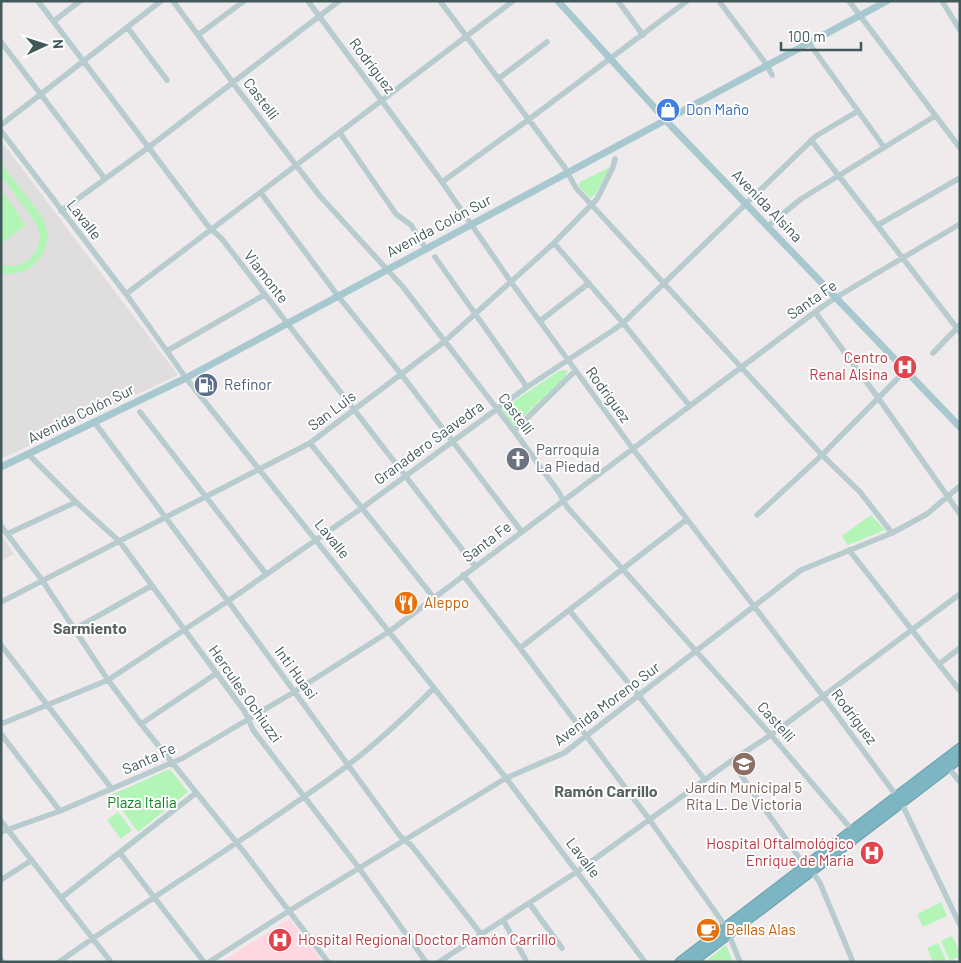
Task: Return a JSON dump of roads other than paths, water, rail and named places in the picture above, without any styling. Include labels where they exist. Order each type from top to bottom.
[{"type":"highway","points":[[692,962],[728,930],[899,799],[960,748]]},
{"type":"highway","points":[[808,868],[852,830],[960,758]]},
{"type":"highway","points":[[680,962],[728,930]]},
{"type":"main road","name":"Avenida Alsina","points":[[558,1],[666,120],[960,427]]},
{"type":"main road","name":"Avenida Colón Sur","points":[[1,467],[186,378],[886,1]]},
{"type":"street","name":"Viamonte","points":[[38,1],[208,226],[222,239],[475,566]]},
{"type":"street","points":[[54,21],[80,1]]},
{"type":"street","points":[[1,125],[161,1]]},
{"type":"street","name":"Castelli","points":[[173,1],[296,166],[342,221],[388,269],[445,341],[558,491],[566,507],[771,735],[852,830]]},
{"type":"street","points":[[198,34],[244,1]]},
{"type":"street","name":"Rodríguez","points":[[308,1],[442,182],[511,282],[632,449],[823,696],[899,799],[960,925]]},
{"type":"street","points":[[61,211],[149,147],[338,1]]},
{"type":"street","points":[[440,1],[591,206],[822,455],[860,492],[892,533]]},
{"type":"street","points":[[126,294],[514,1]]},
{"type":"street","points":[[618,1],[643,35]]},
{"type":"street","points":[[442,182],[687,1]]},
{"type":"street","points":[[719,1],[768,65],[772,75]]},
{"type":"street","points":[[849,1],[960,148]]},
{"type":"street","points":[[942,1],[960,30]]},
{"type":"street","points":[[953,21],[960,16]]},
{"type":"street","points":[[127,27],[167,80]]},
{"type":"street","points":[[1,42],[105,180]]},
{"type":"street","points":[[498,78],[547,42]]},
{"type":"street","points":[[808,43],[884,147]]},
{"type":"street","name":"Granadero Saavedra","points":[[1,724],[108,680],[228,601],[362,508],[527,387],[568,362],[623,323],[811,140],[858,111]]},
{"type":"street","points":[[768,226],[802,199],[936,116]]},
{"type":"street","name":"Lavalle","points":[[1,131],[126,294],[186,378],[506,778],[645,962]]},
{"type":"street","points":[[340,133],[396,214],[411,225],[426,249]]},
{"type":"street","points":[[811,140],[959,328],[933,353]]},
{"type":"street","name":"San Luis","points":[[1,602],[310,443],[445,341],[554,243],[591,206],[600,194],[614,167],[616,159]]},
{"type":"street","points":[[878,225],[960,178]]},
{"type":"street","points":[[261,193],[338,296],[401,374],[522,532]]},
{"type":"street","name":"Santa Fe","points":[[1,832],[60,811],[172,764],[294,692],[390,631],[814,312],[960,224]]},
{"type":"street","points":[[554,243],[690,405]]},
{"type":"street","points":[[435,257],[527,387]]},
{"type":"street","points":[[540,321],[589,283]]},
{"type":"street","points":[[167,351],[264,295]]},
{"type":"street","points":[[814,312],[879,398],[960,514]]},
{"type":"street","points":[[514,431],[575,371]]},
{"type":"street","points":[[758,515],[822,455],[905,371]]},
{"type":"street","points":[[140,412],[266,574]]},
{"type":"street","name":"Inti Huasi","points":[[95,423],[400,836],[411,845],[481,934]]},
{"type":"street","points":[[310,443],[434,598]]},
{"type":"street","name":"Hercules Ochiuzzi","points":[[28,454],[76,502],[120,542],[245,712],[253,730],[359,868],[426,962]]},
{"type":"street","name":"Avenida Moreno Sur","points":[[210,962],[289,911],[506,778],[559,756],[801,570],[892,533],[927,514],[960,486]]},
{"type":"street","points":[[7,534],[76,502]]},
{"type":"street","points":[[520,648],[686,520]]},
{"type":"street","points":[[1,526],[42,580],[108,680],[140,724],[237,843],[328,962]]},
{"type":"street","points":[[849,550],[960,691]]},
{"type":"street","points":[[463,576],[520,648],[649,820],[728,930],[740,962]]},
{"type":"street","points":[[74,630],[151,586]]},
{"type":"street","points":[[439,962],[578,871],[731,761],[771,735],[960,594]]},
{"type":"street","points":[[570,611],[705,780]]},
{"type":"street","points":[[1,645],[112,789]]},
{"type":"street","points":[[939,664],[960,648]]},
{"type":"street","points":[[140,724],[217,673]]},
{"type":"street","points":[[59,962],[237,843],[348,765],[410,712],[434,688]]},
{"type":"street","points":[[1,734],[60,811]]},
{"type":"street","points":[[731,761],[820,883],[853,962]]},
{"type":"street","points":[[948,767],[960,782]]},
{"type":"street","points":[[61,898],[196,793]]},
{"type":"street","points":[[1,820],[111,962]]},
{"type":"street","points":[[120,852],[204,962]]},
{"type":"street","points":[[1,880],[32,860]]},
{"type":"street","points":[[529,903],[562,948]]},
{"type":"street","points":[[503,920],[527,962]]},
{"type":"place","name":"Don Maño","points":[[668,110]]},
{"type":"place","name":"Centro Renal Alsina","points":[[905,367]]},
{"type":"place","name":"Refinor","points":[[206,385]]},
{"type":"place","name":"Parroquia La Piedad","points":[[518,459]]},
{"type":"place","name":"Aleppo","points":[[406,603]]},
{"type":"place","name":"Jardín Municipal 5 Rita L. De Victoria","points":[[744,764]]},
{"type":"place","name":"Hospital Oftalmológico Enrique de Maria","points":[[872,853]]},
{"type":"place","name":"Bellas Alas","points":[[708,930]]},
{"type":"place","name":"Hospital Regional Doctor Ramón Carrillo","points":[[280,940]]},
{"type":"district","name":"Sarmiento","points":[[90,628]]},
{"type":"district","name":"Ramón Carrillo","points":[[606,791]]},
{"type":"park label","name":"Plaza Italia","points":[[142,803]]}]
